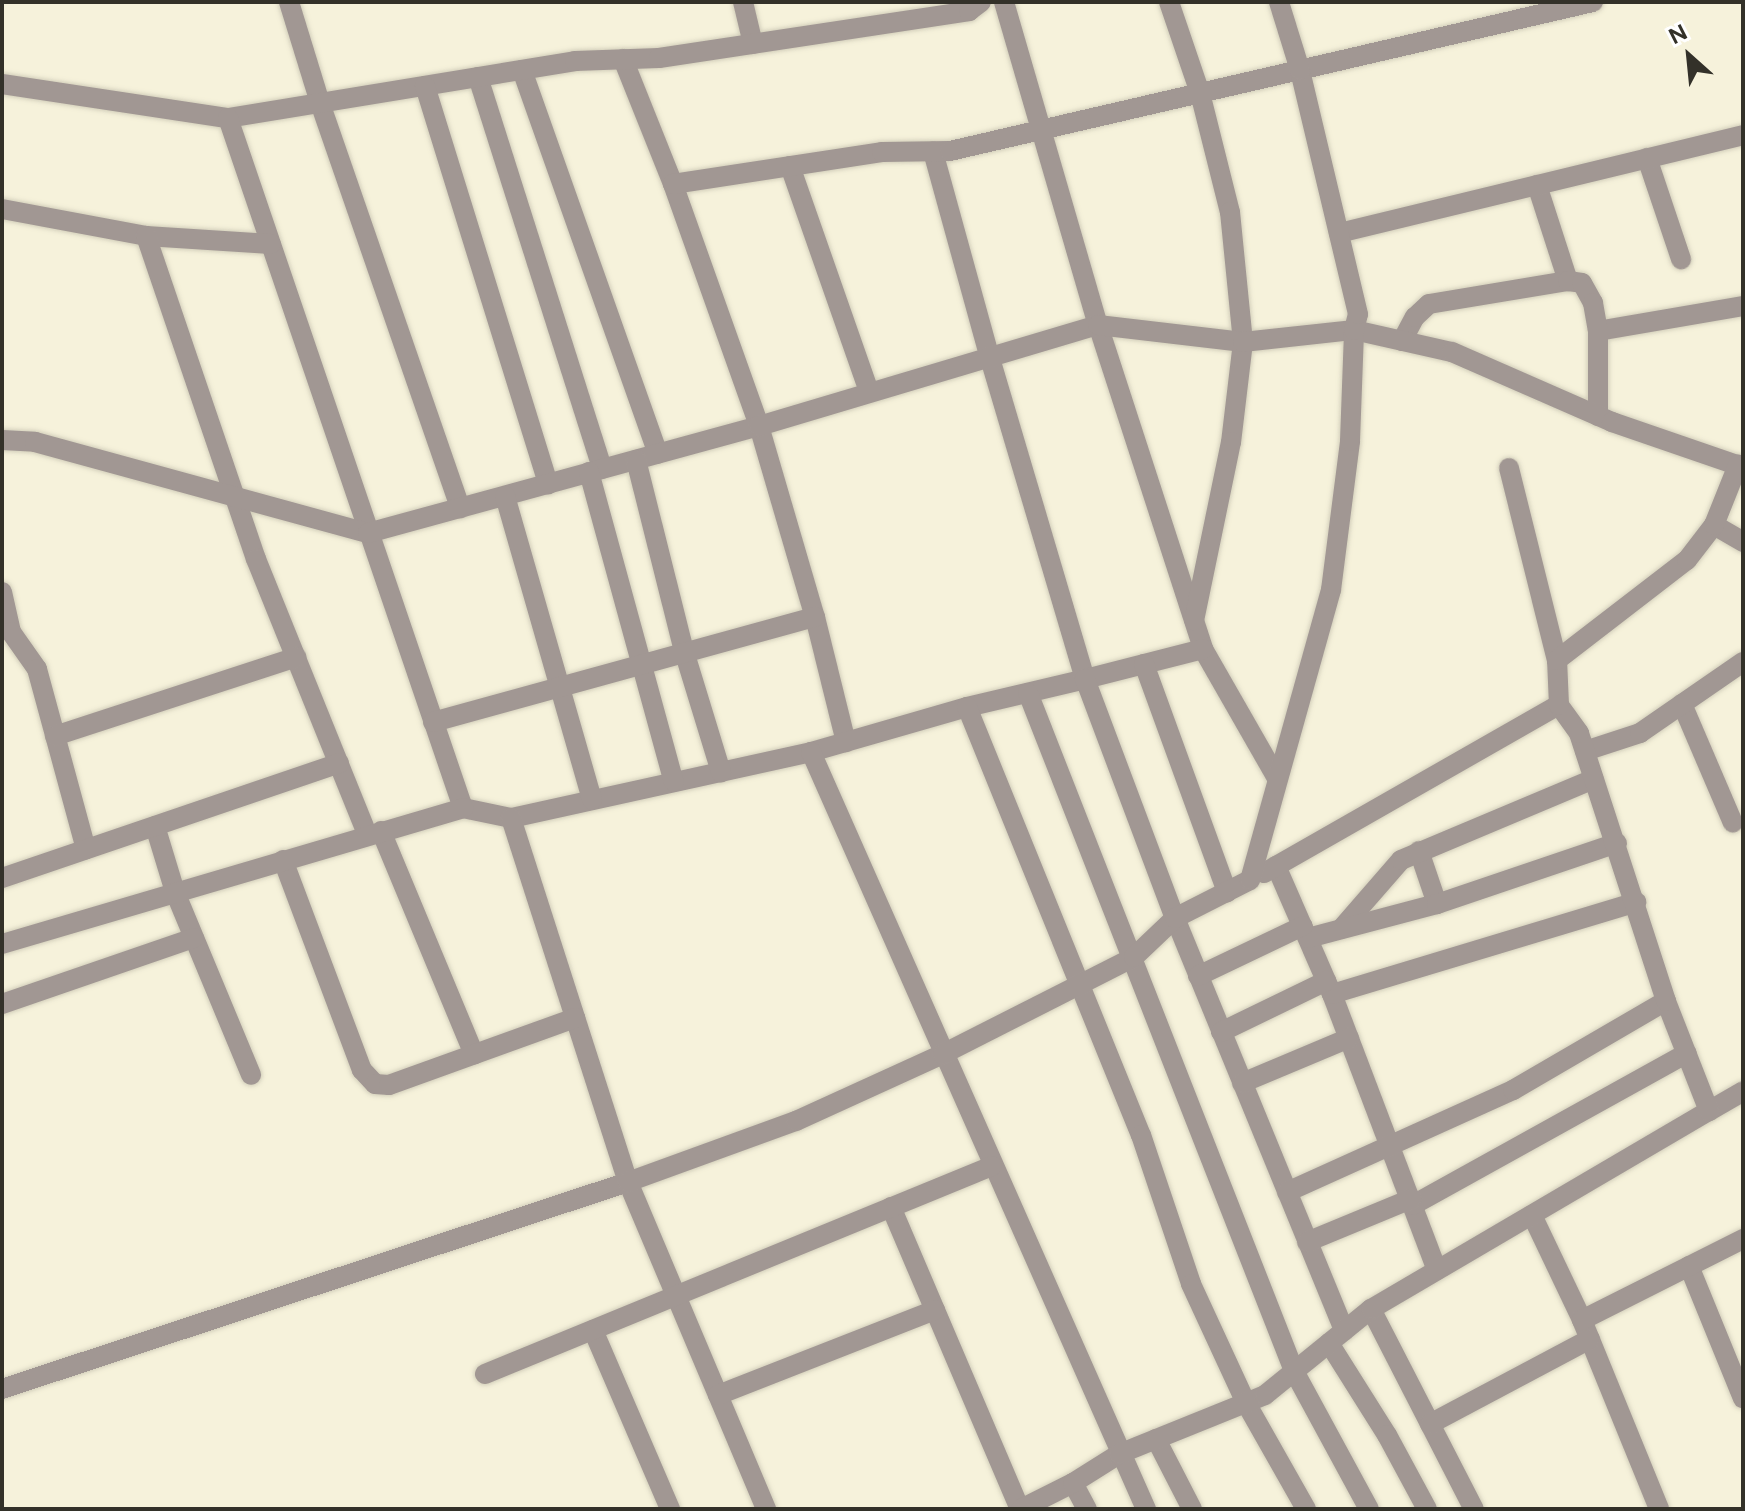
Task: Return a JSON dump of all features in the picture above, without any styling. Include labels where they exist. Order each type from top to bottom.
[{"type":"street","points":[[289,2],[320,103],[460,508]]},
{"type":"street","points":[[743,2],[753,44]]},
{"type":"street","points":[[2,84],[228,118],[575,61],[659,58],[969,11],[981,2]]},
{"type":"street","points":[[1004,2],[1098,325],[1203,649],[1277,778]]},
{"type":"street","points":[[1169,2],[1200,93],[1234,229],[1243,342],[1231,442],[1194,621]]},
{"type":"street","points":[[1250,880],[1331,590],[1350,441],[1354,330],[1358,314],[1300,70],[1279,2]]},
{"type":"street","points":[[673,184],[882,152],[933,152],[1593,2]]},
{"type":"street","points":[[623,59],[673,184],[759,426],[815,617],[846,742]]},
{"type":"street","points":[[522,70],[658,454]]},
{"type":"street","points":[[478,77],[596,471],[674,782]]},
{"type":"street","points":[[425,86],[548,484]]},
{"type":"street","points":[[228,118],[463,808]]},
{"type":"street","points":[[1339,233],[1743,135]]},
{"type":"street","points":[[933,152],[989,355],[1085,679],[1175,918],[1307,1242],[1336,1337],[1427,1509]]},
{"type":"street","points":[[1647,158],[1681,259]]},
{"type":"street","points":[[790,166],[869,392]]},
{"type":"street","points":[[1537,185],[1568,281]]},
{"type":"street","points":[[2,209],[146,236],[271,244]]},
{"type":"street","points":[[146,236],[233,496],[296,657],[339,763],[374,832],[474,1054]]},
{"type":"street","points":[[1402,341],[1415,317],[1429,304],[1568,281],[1582,283],[1590,292],[1598,331],[1598,416]]},
{"type":"street","points":[[1598,331],[1743,306]]},
{"type":"street","points":[[2,440],[35,442],[368,533],[759,426],[1098,325],[1243,342],[1354,330],[1452,352],[1598,416],[1740,466],[1714,525],[1687,560],[1557,660]]},
{"type":"street","points":[[636,460],[684,651],[721,772]]},
{"type":"street","points":[[1509,468],[1557,660],[1559,705],[1579,733],[1666,1001],[1709,1111]]},
{"type":"street","points":[[505,496],[557,688],[592,800]]},
{"type":"street","points":[[1714,525],[1743,542]]},
{"type":"street","points":[[2,592],[7,634],[33,658],[86,849]]},
{"type":"street","points":[[433,722],[815,617]]},
{"type":"street","points":[[2,944],[463,808],[511,818],[811,752],[967,707],[1203,649]]},
{"type":"street","points":[[55,736],[296,657]]},
{"type":"street","points":[[1585,751],[1640,733],[1743,662]]},
{"type":"street","points":[[1144,664],[1227,892]]},
{"type":"street","points":[[1028,693],[1294,1371],[1369,1509]]},
{"type":"street","points":[[1682,704],[1733,823]]},
{"type":"street","points":[[2,1389],[628,1182],[796,1121],[943,1054],[1134,957],[1175,918],[1276,866],[1559,705]]},
{"type":"street","points":[[967,707],[1141,1135],[1191,1284],[1246,1403],[1306,1509]]},
{"type":"street","points":[[811,752],[1119,1454],[1146,1509]]},
{"type":"street","points":[[2,878],[339,763]]},
{"type":"street","points":[[1341,929],[1392,866],[1419,851],[1594,779]]},
{"type":"street","points":[[511,818],[628,1182],[766,1509]]},
{"type":"street","points":[[155,826],[175,892],[251,1075]]},
{"type":"street","points":[[1198,976],[1305,932],[1341,929],[1437,904],[1617,843]]},
{"type":"street","points":[[1419,851],[1437,904]]},
{"type":"street","points":[[283,860],[368,1079],[375,1084],[389,1085],[575,1018]]},
{"type":"street","points":[[1276,866],[1329,987],[1437,1270]]},
{"type":"street","points":[[1221,1032],[1329,987],[1636,902]]},
{"type":"street","points":[[2,1003],[194,938]]},
{"type":"street","points":[[1287,1192],[1513,1090],[1666,1001]]},
{"type":"street","points":[[1242,1083],[1349,1038]]},
{"type":"street","points":[[1307,1242],[1412,1202],[1687,1053]]},
{"type":"street","points":[[891,1207],[1020,1509],[1073,1483],[1119,1454],[1265,1395],[1371,1309],[1743,1091]]},
{"type":"street","points":[[485,1374],[992,1166]]},
{"type":"street","points":[[1532,1215],[1586,1330],[1659,1509]]},
{"type":"street","points":[[1430,1424],[1689,1266],[1743,1239]]},
{"type":"street","points":[[1689,1266],[1743,1398]]},
{"type":"street","points":[[1371,1309],[1474,1509]]},
{"type":"street","points":[[718,1395],[935,1310]]},
{"type":"street","points":[[593,1330],[670,1509]]},
{"type":"street","points":[[1156,1439],[1192,1509]]},
{"type":"street","points":[[1073,1483],[1087,1509]]}]
